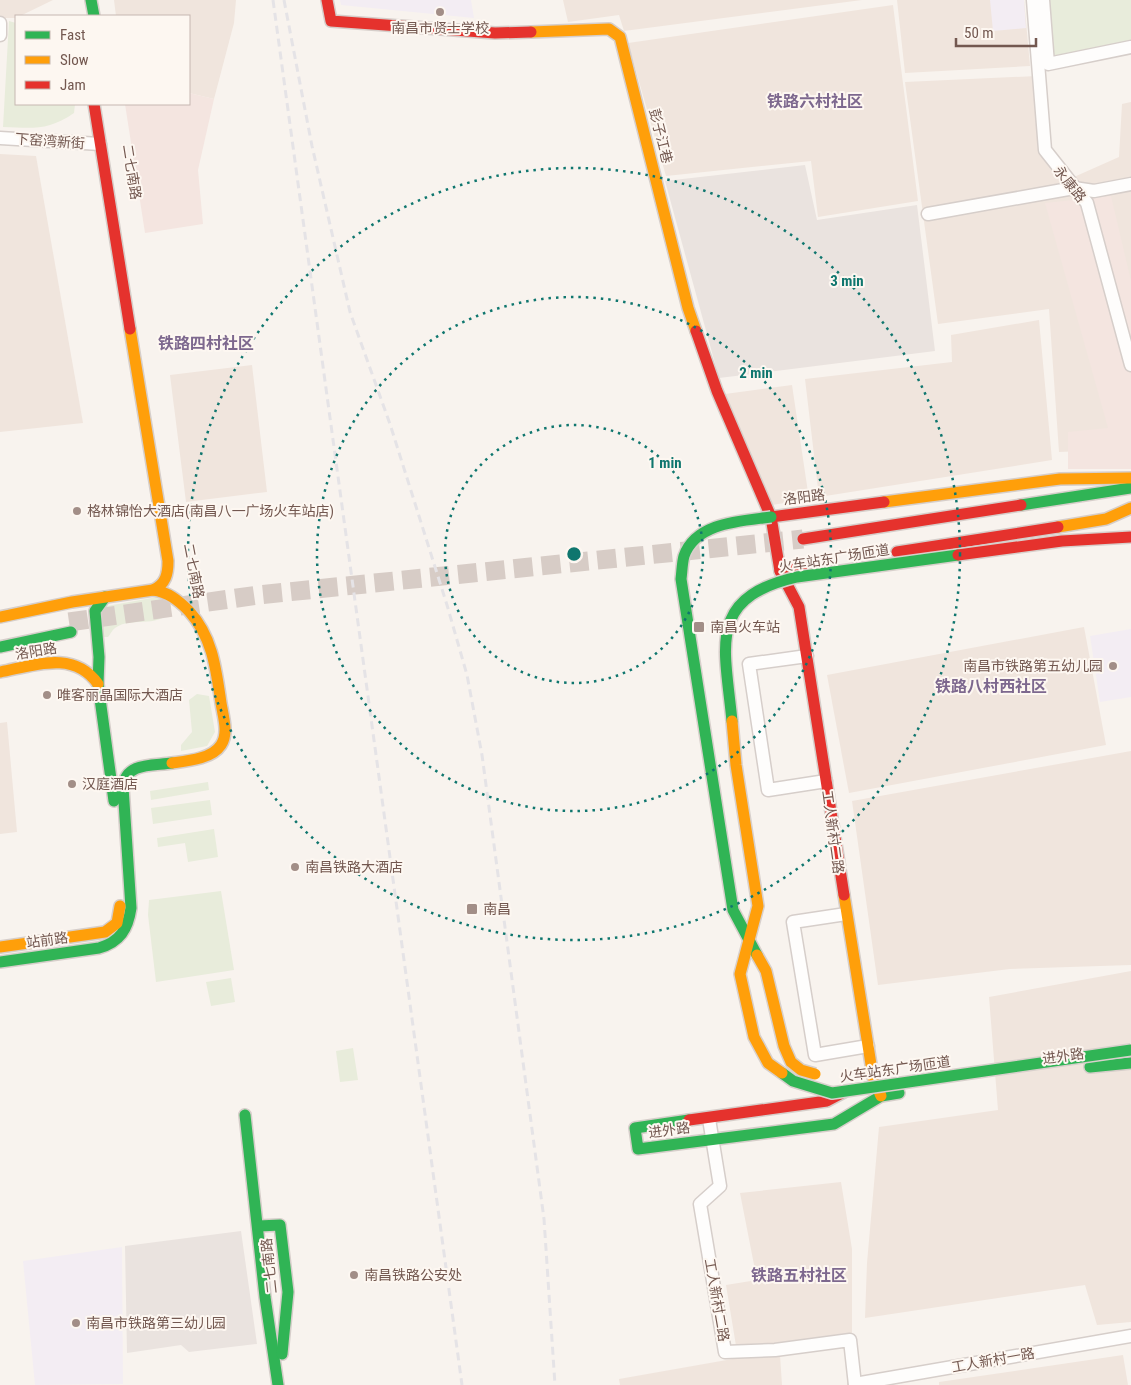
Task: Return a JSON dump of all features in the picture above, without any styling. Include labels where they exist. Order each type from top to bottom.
[{"type":"main road","points":[[91,0],[94,15]]},
{"type":"main road","name":"彭子江巷","points":[[327,0],[330,21],[495,33],[609,29],[620,37],[688,308],[717,391],[771,517]]},
{"type":"main road","name":"二七南路","points":[[94,105],[168,561],[165,581],[153,590]]},
{"type":"main road","name":"二七南路","points":[[99,948],[118,941],[125,932],[130,918],[129,858],[123,787],[126,774],[139,767],[207,755],[221,746],[225,737],[211,643],[199,622],[182,604],[117,172]]},
{"type":"main road","name":"洛阳路","points":[[780,571],[771,517],[1060,480],[1131,478]]},
{"type":"main road","points":[[1131,488],[804,544],[1131,498]]},
{"type":"main road","points":[[780,571],[1106,519],[1131,508]]},
{"type":"main road","name":"火车站东广场匝道","points":[[771,517],[728,523],[698,536],[685,555],[681,580],[733,910],[766,971],[784,1046],[791,1062],[801,1070],[825,1075]]},
{"type":"main road","name":"火车站东广场匝道","points":[[1131,537],[1062,541],[797,577],[775,582],[752,593],[731,615],[725,645],[729,705],[758,906],[740,974],[754,1037],[768,1063],[793,1081],[832,1094],[1131,1050]]},
{"type":"main road","name":"工人新村二路","points":[[780,571],[799,607],[873,1077],[881,1096]]},
{"type":"main road","points":[[0,617],[72,602],[153,590],[168,593],[182,604]]},
{"type":"main road","points":[[99,948],[96,933],[109,930],[118,921],[120,890],[118,835],[98,684],[99,666],[95,611],[98,604],[105,597]]},
{"type":"main road","points":[[66,662],[84,651],[88,640],[84,612],[79,604],[72,602]]},
{"type":"main road","name":"洛阳路","points":[[0,638],[70,627],[0,647]]},
{"type":"main road","name":"洛阳路","points":[[0,672],[66,662],[87,669],[98,684]]},
{"type":"main road","name":"站前路","points":[[0,947],[96,933]]},
{"type":"main road","name":"站前路","points":[[0,962],[99,948]]},
{"type":"main road","name":"进外路","points":[[1131,1041],[873,1077],[827,1101],[635,1128],[638,1149],[834,1124],[881,1096],[1131,1063]]},
{"type":"main road","name":"火车站东广场匝道","points":[[857,1077],[873,1077]]},
{"type":"main road","name":"二七南路","points":[[245,1115],[259,1226],[265,1297],[278,1385]]},
{"type":"main road","name":"二七南路","points":[[259,1226],[280,1225],[288,1292],[282,1346],[286,1385]]},
{"type":"street","name":"永康路","points":[[1033,0],[1045,150],[1087,203],[1131,364]]},
{"type":"street","points":[[1043,0],[1048,64],[1131,47]]},
{"type":"street","points":[[0,23],[0,35]]},
{"type":"street","name":"下窑湾新街","points":[[0,138],[100,144]]},
{"type":"street","points":[[928,214],[1074,188],[1094,191],[1131,184]]},
{"type":"street","points":[[806,656],[749,664],[768,790],[826,781]]},
{"type":"street","points":[[846,914],[793,922],[813,1046],[815,1055],[868,1046]]},
{"type":"street","name":"工人新村二路","points":[[709,1119],[720,1186],[700,1204],[725,1352],[775,1350],[850,1340],[855,1385]]},
{"type":"street","name":"工人新村一路","points":[[855,1385],[1131,1336]]},
{"type":"shaded area","points":[[0,0],[53,0],[22,15],[15,15],[15,18],[0,18]]},
{"type":"shaded area","points":[[114,0],[236,0],[234,23],[214,99],[190,93],[190,15],[116,15]]},
{"type":"shaded area","name":"南昌市贤士学校","points":[[340,0],[471,0],[474,18],[341,5]]},
{"type":"shaded area","points":[[563,0],[862,0],[624,31],[619,15],[568,22]]},
{"type":"shaded area","points":[[897,0],[1024,0],[1030,66],[905,73]]},
{"type":"shaded area","points":[[990,0],[1024,0],[1026,28],[993,31]]},
{"type":"shaded area","points":[[893,5],[918,201],[818,217],[811,161],[666,176],[628,43]]},
{"type":"shaded area","points":[[1037,76],[1042,149],[1065,181],[1119,157],[1122,104],[1131,102],[1131,449],[1059,452],[1049,309],[938,324],[905,82]]},
{"type":"shaded area","points":[[190,93],[214,99],[198,170],[203,224],[145,233],[125,105],[190,105]]},
{"type":"shaded area","points":[[0,154],[36,156],[83,423],[0,432]]},
{"type":"shaded area","points":[[805,165],[817,220],[917,205],[935,351],[719,378],[665,181]]},
{"type":"shaded area","points":[[1111,196],[1131,281],[1131,469],[1068,469],[1068,432],[1108,428],[1045,203]]},
{"type":"shaded area","points":[[1039,320],[1052,460],[819,497],[805,379],[952,362],[951,335]]},
{"type":"shaded area","points":[[252,365],[267,492],[186,502],[170,375]]},
{"type":"shaded area","points":[[792,385],[809,499],[772,505],[725,394]]},
{"type":"shaded area","points":[[1084,627],[1106,745],[849,793],[827,675]]},
{"type":"shaded area","name":"南昌市铁路第五幼儿园","points":[[1131,629],[1131,697],[1100,702],[1090,636]]},
{"type":"shaded area","points":[[7,722],[17,832],[0,834],[0,723]]},
{"type":"shaded area","points":[[1131,751],[1131,965],[1010,969],[878,985],[852,801]]},
{"type":"shaded area","points":[[1131,971],[1131,1322],[1097,1325],[1085,1285],[865,1318],[867,1263],[879,1127],[998,1110],[989,997]]},
{"type":"shaded area","points":[[841,1182],[852,1249],[852,1342],[780,1355],[782,1385],[620,1385],[619,1379],[738,1358],[726,1285],[757,1280],[740,1193]]},
{"type":"shaded area","points":[[241,1231],[257,1344],[189,1352],[181,1345],[127,1353],[125,1246]]},
{"type":"shaded area","name":"南昌市铁路第三幼儿园","points":[[122,1247],[123,1384],[35,1385],[23,1261]]},
{"type":"shaded area","points":[[1123,1355],[1128,1385],[939,1385],[939,1382]]},
{"type":"green space","points":[[1048,0],[1131,0],[1131,43],[1052,59]]},
{"type":"green space","points":[[9,21],[15,23],[15,105],[75,105],[74,113],[48,126],[32,128],[3,127]]},
{"type":"green space","points":[[157,597],[171,606],[167,614],[162,618],[155,621],[122,624],[114,629],[108,637],[101,637],[97,617],[107,606]]},
{"type":"green space","points":[[197,694],[209,696],[215,732],[207,746],[181,751],[181,745],[192,732],[189,700]]},
{"type":"green space","points":[[208,782],[209,790],[151,800],[150,791]]},
{"type":"green space","points":[[210,800],[212,815],[153,824],[151,808]]},
{"type":"green space","points":[[214,829],[218,857],[188,862],[185,843],[158,847],[157,838]]},
{"type":"green space","points":[[221,891],[234,970],[156,982],[148,915],[149,900]]},
{"type":"green space","points":[[231,978],[235,1002],[211,1006],[206,982]]},
{"type":"green space","points":[[353,1048],[358,1080],[340,1082],[336,1051]]},
{"type":"tunnel","points":[[69,622],[258,595],[803,539]]},
{"type":"railway","points":[[273,0],[462,1385]]},
{"type":"railway","points":[[284,0],[312,146],[350,312],[390,424],[467,675],[482,755],[544,1219],[555,1385]]},
{"type":"traffic: fast","points":[[91,0],[94,15]]},
{"type":"traffic: fast","points":[[1021,505],[1131,488]]},
{"type":"traffic: fast","points":[[757,955],[733,910],[681,579],[684,556],[690,545],[699,536],[721,525],[771,517]]},
{"type":"traffic: fast","points":[[732,721],[725,648],[728,629],[735,612],[747,598],[768,586],[797,577],[958,555]]},
{"type":"traffic: fast","points":[[105,597],[95,611],[99,657],[98,684],[114,801]]},
{"type":"traffic: fast","points":[[0,647],[71,632]]},
{"type":"traffic: fast","points":[[0,962],[99,948],[112,942],[122,934],[128,922],[131,908],[123,787],[125,779],[135,769],[148,765],[172,763]]},
{"type":"traffic: fast","points":[[782,1073],[793,1081],[832,1093],[1131,1050]]},
{"type":"traffic: fast","points":[[1090,1067],[1131,1063]]},
{"type":"traffic: fast","points":[[689,1120],[635,1128],[638,1149],[834,1124],[881,1096],[899,1093]]},
{"type":"traffic: fast","points":[[245,1115],[265,1297],[278,1385]]},
{"type":"traffic: fast","points":[[259,1226],[280,1225],[288,1292],[282,1354]]},
{"type":"traffic: slow","points":[[531,32],[609,29],[620,37],[688,308],[696,331]]},
{"type":"traffic: slow","points":[[0,617],[72,602],[153,590],[161,585],[165,578],[168,561],[130,329]]},
{"type":"traffic: slow","points":[[884,502],[1060,479],[1131,478]]},
{"type":"traffic: slow","points":[[1058,527],[1106,519],[1131,508]]},
{"type":"traffic: slow","points":[[153,590],[168,595],[181,603],[197,621],[203,632],[215,666],[225,724],[225,735],[217,750],[199,758],[172,763]]},
{"type":"traffic: slow","points":[[0,672],[40,664],[66,663],[88,673],[98,684]]},
{"type":"traffic: slow","points":[[732,721],[736,765],[758,906],[740,974],[754,1037],[768,1063],[782,1073]]},
{"type":"traffic: slow","points":[[844,895],[873,1077],[881,1096]]},
{"type":"traffic: slow","points":[[0,947],[105,932],[117,923],[120,906]]},
{"type":"traffic: slow","points":[[757,955],[766,971],[784,1046],[791,1062],[801,1070],[815,1074]]},
{"type":"traffic: jam","points":[[327,0],[331,21],[495,33],[531,32]]},
{"type":"traffic: jam","points":[[94,105],[130,329]]},
{"type":"traffic: jam","points":[[696,331],[717,391],[771,517]]},
{"type":"traffic: jam","points":[[803,568],[780,571],[771,517],[884,502]]},
{"type":"traffic: jam","points":[[803,539],[1021,505]]},
{"type":"traffic: jam","points":[[897,552],[1058,527]]},
{"type":"traffic: jam","points":[[958,555],[1062,541],[1131,537]]},
{"type":"traffic: jam","points":[[780,571],[799,607],[844,895]]},
{"type":"traffic: jam","points":[[689,1120],[827,1101],[844,1092]]},
{"type":"place","name":"南昌市贤士学校","points":[[440,12]]},
{"type":"place","name":"格林锦怡大酒店(南昌八一广场火车站店)","points":[[77,511]]},
{"type":"place","name":"南昌火车站","points":[[699,627]]},
{"type":"place","name":"南昌市铁路第五幼儿园","points":[[1113,666]]},
{"type":"place","name":"唯客丽晶国际大酒店","points":[[47,695]]},
{"type":"place","name":"汉庭酒店","points":[[72,784]]},
{"type":"place","name":"南昌铁路大酒店","points":[[295,867]]},
{"type":"place","name":"南昌","points":[[472,909]]},
{"type":"place","name":"南昌铁路公安处","points":[[354,1275]]},
{"type":"place","name":"南昌市铁路第三幼儿园","points":[[76,1323]]},
{"type":"district","name":"铁路六村社区","points":[[815,101]]},
{"type":"district","name":"铁路四村社区","points":[[206,343]]},
{"type":"district","name":"铁路八村西社区","points":[[991,686]]},
{"type":"district","name":"铁路五村社区","points":[[799,1275]]}]
